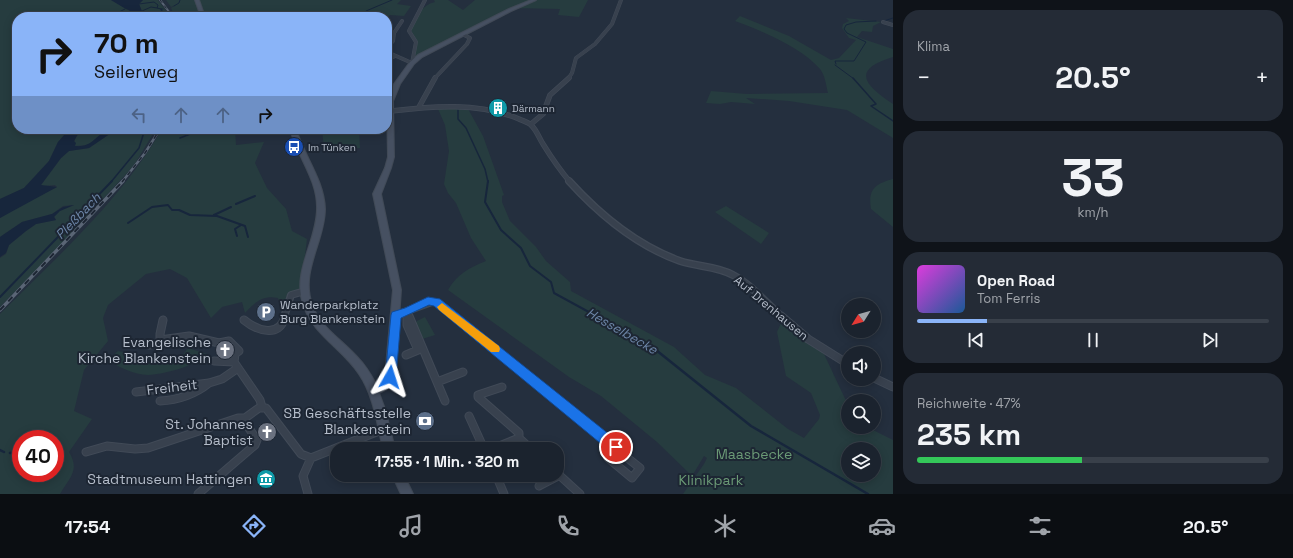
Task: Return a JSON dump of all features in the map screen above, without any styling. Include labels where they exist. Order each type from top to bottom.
[{"type":"street","points":[[197,0],[201,12]]},
{"type":"street","points":[[412,63],[416,42],[409,30],[425,0]]},
{"type":"street","points":[[392,96],[412,63],[431,50],[510,10],[534,0]]},
{"type":"street","points":[[392,111],[419,107],[472,106],[505,114],[531,124],[543,115],[547,99],[554,90],[570,78],[574,69],[576,58],[595,44],[612,24],[621,0]]},
{"type":"street","points":[[392,41],[394,33],[402,21]]},
{"type":"street","points":[[883,22],[893,25]]},
{"type":"street","points":[[419,107],[422,105],[428,88],[437,74],[466,48],[470,38],[464,34]]},
{"type":"street","points":[[392,54],[412,63]]},
{"type":"street","name":"Auf Drenhausen","points":[[531,124],[566,178],[603,213],[623,229],[676,259],[697,266],[719,269],[733,275],[762,296],[798,331],[826,352],[841,360]]},
{"type":"street","points":[[294,134],[317,186],[321,208],[318,228],[305,274],[305,292],[308,306],[315,319],[363,370],[374,390],[387,442]]},
{"type":"street","points":[[374,390],[383,386],[390,377],[396,315],[397,290],[377,194],[391,157],[391,134]]},
{"type":"street","points":[[244,320],[256,329],[262,331],[272,330],[284,320],[286,304],[291,294],[305,292]]},
{"type":"street","points":[[396,315],[407,312],[428,301],[436,302],[616,447]]},
{"type":"street","points":[[406,355],[418,350],[407,325],[407,312]]},
{"type":"street","points":[[407,312],[445,400]]},
{"type":"street","points":[[163,320],[160,340],[189,336],[215,342],[228,341],[239,351],[235,354],[236,365],[260,400],[262,407],[268,410],[301,455],[311,458],[384,429]]},
{"type":"street","points":[[149,345],[195,337]]},
{"type":"street","points":[[214,361],[236,365]]},
{"type":"street","name":"Freiheit","points":[[136,392],[209,383],[222,379],[236,365]]},
{"type":"street","points":[[437,382],[462,372]]},
{"type":"street","points":[[881,381],[893,387]]},
{"type":"street","name":"Freiheit","points":[[160,402],[178,400],[202,389],[209,383]]},
{"type":"street","points":[[502,387],[478,395],[478,398],[519,433],[519,438],[523,442]]},
{"type":"street","points":[[86,452],[107,446],[135,449],[148,448],[238,418],[245,418],[262,407]]},
{"type":"street","points":[[469,416],[481,442]]},
{"type":"street","points":[[198,494],[256,442],[255,436],[246,424],[245,418]]},
{"type":"street","points":[[509,442],[519,438]]},
{"type":"street","points":[[308,494],[303,476],[311,458]]},
{"type":"street","points":[[564,479],[580,494]]},
{"type":"street","points":[[401,482],[407,494]]},
{"type":"street","points":[[499,482],[504,494]]},
{"type":"street","points":[[539,486],[545,482]]},
{"type":"green space","points":[[0,0],[111,0],[131,12],[12,12],[12,134],[65,134],[58,142],[49,161],[24,188],[0,199]]},
{"type":"green space","points":[[143,0],[158,0],[167,12],[163,12],[161,8],[162,12],[142,12],[139,4]]},
{"type":"green space","points":[[166,0],[195,0],[200,12],[173,12],[171,8],[175,5],[171,7]]},
{"type":"green space","points":[[199,0],[401,0],[397,4],[411,6],[404,16],[392,15],[392,12],[203,12]]},
{"type":"green space","points":[[434,0],[448,0],[463,10],[475,0],[531,0],[416,58],[414,57],[417,42],[411,30],[423,9],[435,2]]},
{"type":"green space","points":[[536,0],[588,0],[579,17],[558,15],[560,9],[515,8]]},
{"type":"green space","points":[[740,16],[789,36],[831,60],[839,58],[856,40],[849,38],[842,28],[843,24],[849,21],[846,18],[881,22],[873,26],[872,32],[862,31],[857,37],[893,49],[893,57],[871,67],[866,78],[875,90],[893,104],[893,138],[847,110],[789,101],[746,98],[755,104],[731,102],[720,104],[706,103],[711,91],[747,94],[828,93],[823,74],[812,61],[780,40],[735,21]]},
{"type":"green space","name":"Maasbecke","points":[[467,107],[483,136],[504,195],[502,196],[502,202],[510,221],[536,247],[546,261],[570,282],[571,291],[674,347],[705,375],[736,388],[788,429],[804,438],[819,419],[820,415],[811,393],[786,376],[777,332],[782,321],[817,347],[824,354],[843,394],[841,394],[841,434],[881,434],[893,440],[893,494],[683,494],[707,458],[704,456],[692,476],[657,442],[601,396],[569,377],[448,290],[455,280],[464,272],[486,261],[471,238],[456,203],[448,193],[444,184],[449,151],[445,125],[438,109]]},
{"type":"green space","points":[[80,134],[102,134],[88,145],[74,146],[76,137]]},
{"type":"green space","points":[[110,134],[153,134],[128,172],[0,307],[0,258],[6,254],[9,245],[36,224],[56,220],[54,216],[57,212],[74,205],[63,206],[52,214],[22,222],[0,237],[0,218],[21,205],[57,187],[55,185],[41,185],[61,158],[69,151],[89,148]]},
{"type":"green space","points":[[159,134],[235,134],[236,145],[264,142],[255,163],[267,188],[286,209],[292,231],[307,239],[301,288],[288,295],[283,304],[278,298],[268,298],[260,300],[245,313],[242,302],[222,307],[211,318],[187,278],[170,269],[146,274],[108,305],[103,318],[108,341],[84,370],[74,411],[92,419],[69,452],[74,464],[74,469],[60,494],[0,494],[0,314],[66,249],[128,180]]},
{"type":"green space","points":[[322,134],[359,134],[360,148],[324,150]]},
{"type":"green space","points":[[893,179],[893,227],[871,209],[870,197],[877,186]]},
{"type":"green space","points":[[726,206],[769,233],[761,244],[715,212]]},
{"type":"green space","points":[[425,317],[435,335],[422,339],[415,324],[417,321]]},
{"type":"green space","points":[[188,348],[207,354],[188,366],[155,374],[137,374],[107,361],[118,351],[151,357],[182,356]]},
{"type":"water","points":[[111,0],[143,0],[139,4],[142,12],[131,12]]},
{"type":"water","points":[[65,134],[78,134],[74,141],[76,143],[75,146],[82,146],[92,142],[101,134],[110,134],[89,148],[69,151],[61,158],[41,185],[57,187],[0,218],[0,199],[24,188],[49,161],[58,142]]},
{"type":"water","points":[[74,205],[60,211],[54,217],[56,220],[36,224],[26,231],[9,245],[6,253],[0,257],[0,237],[22,222],[52,214],[63,207]]},
{"type":"waterway","name":"Pleßbach","points":[[174,6],[179,3],[180,0]]},
{"type":"waterway","points":[[365,12],[392,0]]},
{"type":"waterway","points":[[139,4],[154,2],[158,5],[157,8]]},
{"type":"waterway","points":[[142,11],[151,7],[157,8]]},
{"type":"waterway","name":"Pleßbach","points":[[157,8],[161,9]]},
{"type":"waterway","points":[[119,12],[125,9]]},
{"type":"waterway","points":[[884,21],[893,18]]},
{"type":"waterway","points":[[836,64],[835,61],[854,61],[866,42],[847,33],[844,29],[846,25],[856,22],[876,21]]},
{"type":"waterway","points":[[835,65],[854,79]]},
{"type":"waterway","points":[[854,79],[876,104],[871,106],[893,121]]},
{"type":"waterway","name":"Hesselbecke","points":[[458,110],[458,119],[466,128],[485,169],[488,182]]},
{"type":"waterway","name":"Pleßbach","points":[[111,182],[139,148],[143,134]]},
{"type":"waterway","points":[[180,138],[190,134]]},
{"type":"waterway","name":"Pleßbach","points":[[0,297],[112,181]]},
{"type":"waterway","name":"Hesselbecke","points":[[488,182],[485,202],[501,230],[521,248],[530,266],[551,282],[554,293],[598,317]]},
{"type":"waterway","points":[[236,204],[255,196]]},
{"type":"waterway","points":[[128,223],[152,207],[168,205],[172,210],[179,210],[190,215],[217,216],[245,226],[248,237]]},
{"type":"waterway","points":[[214,215],[231,207]]},
{"type":"waterway","points":[[237,236],[235,229],[241,225]]},
{"type":"waterway","name":"Hesselbecke","points":[[596,316],[651,346],[751,426],[868,494]]},
{"type":"waterway","points":[[0,450],[4,452]]},
{"type":"railway","points":[[160,0],[169,12]]},
{"type":"railway","points":[[122,182],[145,153],[157,134]]},
{"type":"railway","points":[[0,310],[123,181]]},
{"type":"slow traffic","points":[[442,307],[495,349]]},
{"type":"place","name":"Därmann","points":[[498,108]]},
{"type":"place","name":"Im Tünken","points":[[294,147]]},
{"type":"place","name":"Wanderparkplatz Burg Blankenstein","points":[[266,312]]},
{"type":"place","name":"Evangelische Kirche Blankenstein","points":[[225,350]]},
{"type":"place","name":"SB Geschäftsstelle Blankenstein","points":[[425,421]]},
{"type":"place","name":"St. Johannes Baptist","points":[[267,432]]},
{"type":"place","name":"Stadtmuseum Hattingen","points":[[266,479]]},
{"type":"route","points":[[390,377],[396,315],[407,312],[428,301],[436,302],[616,447]]},
{"type":"park label","name":"Klinikpark","points":[[711,480]]}]
